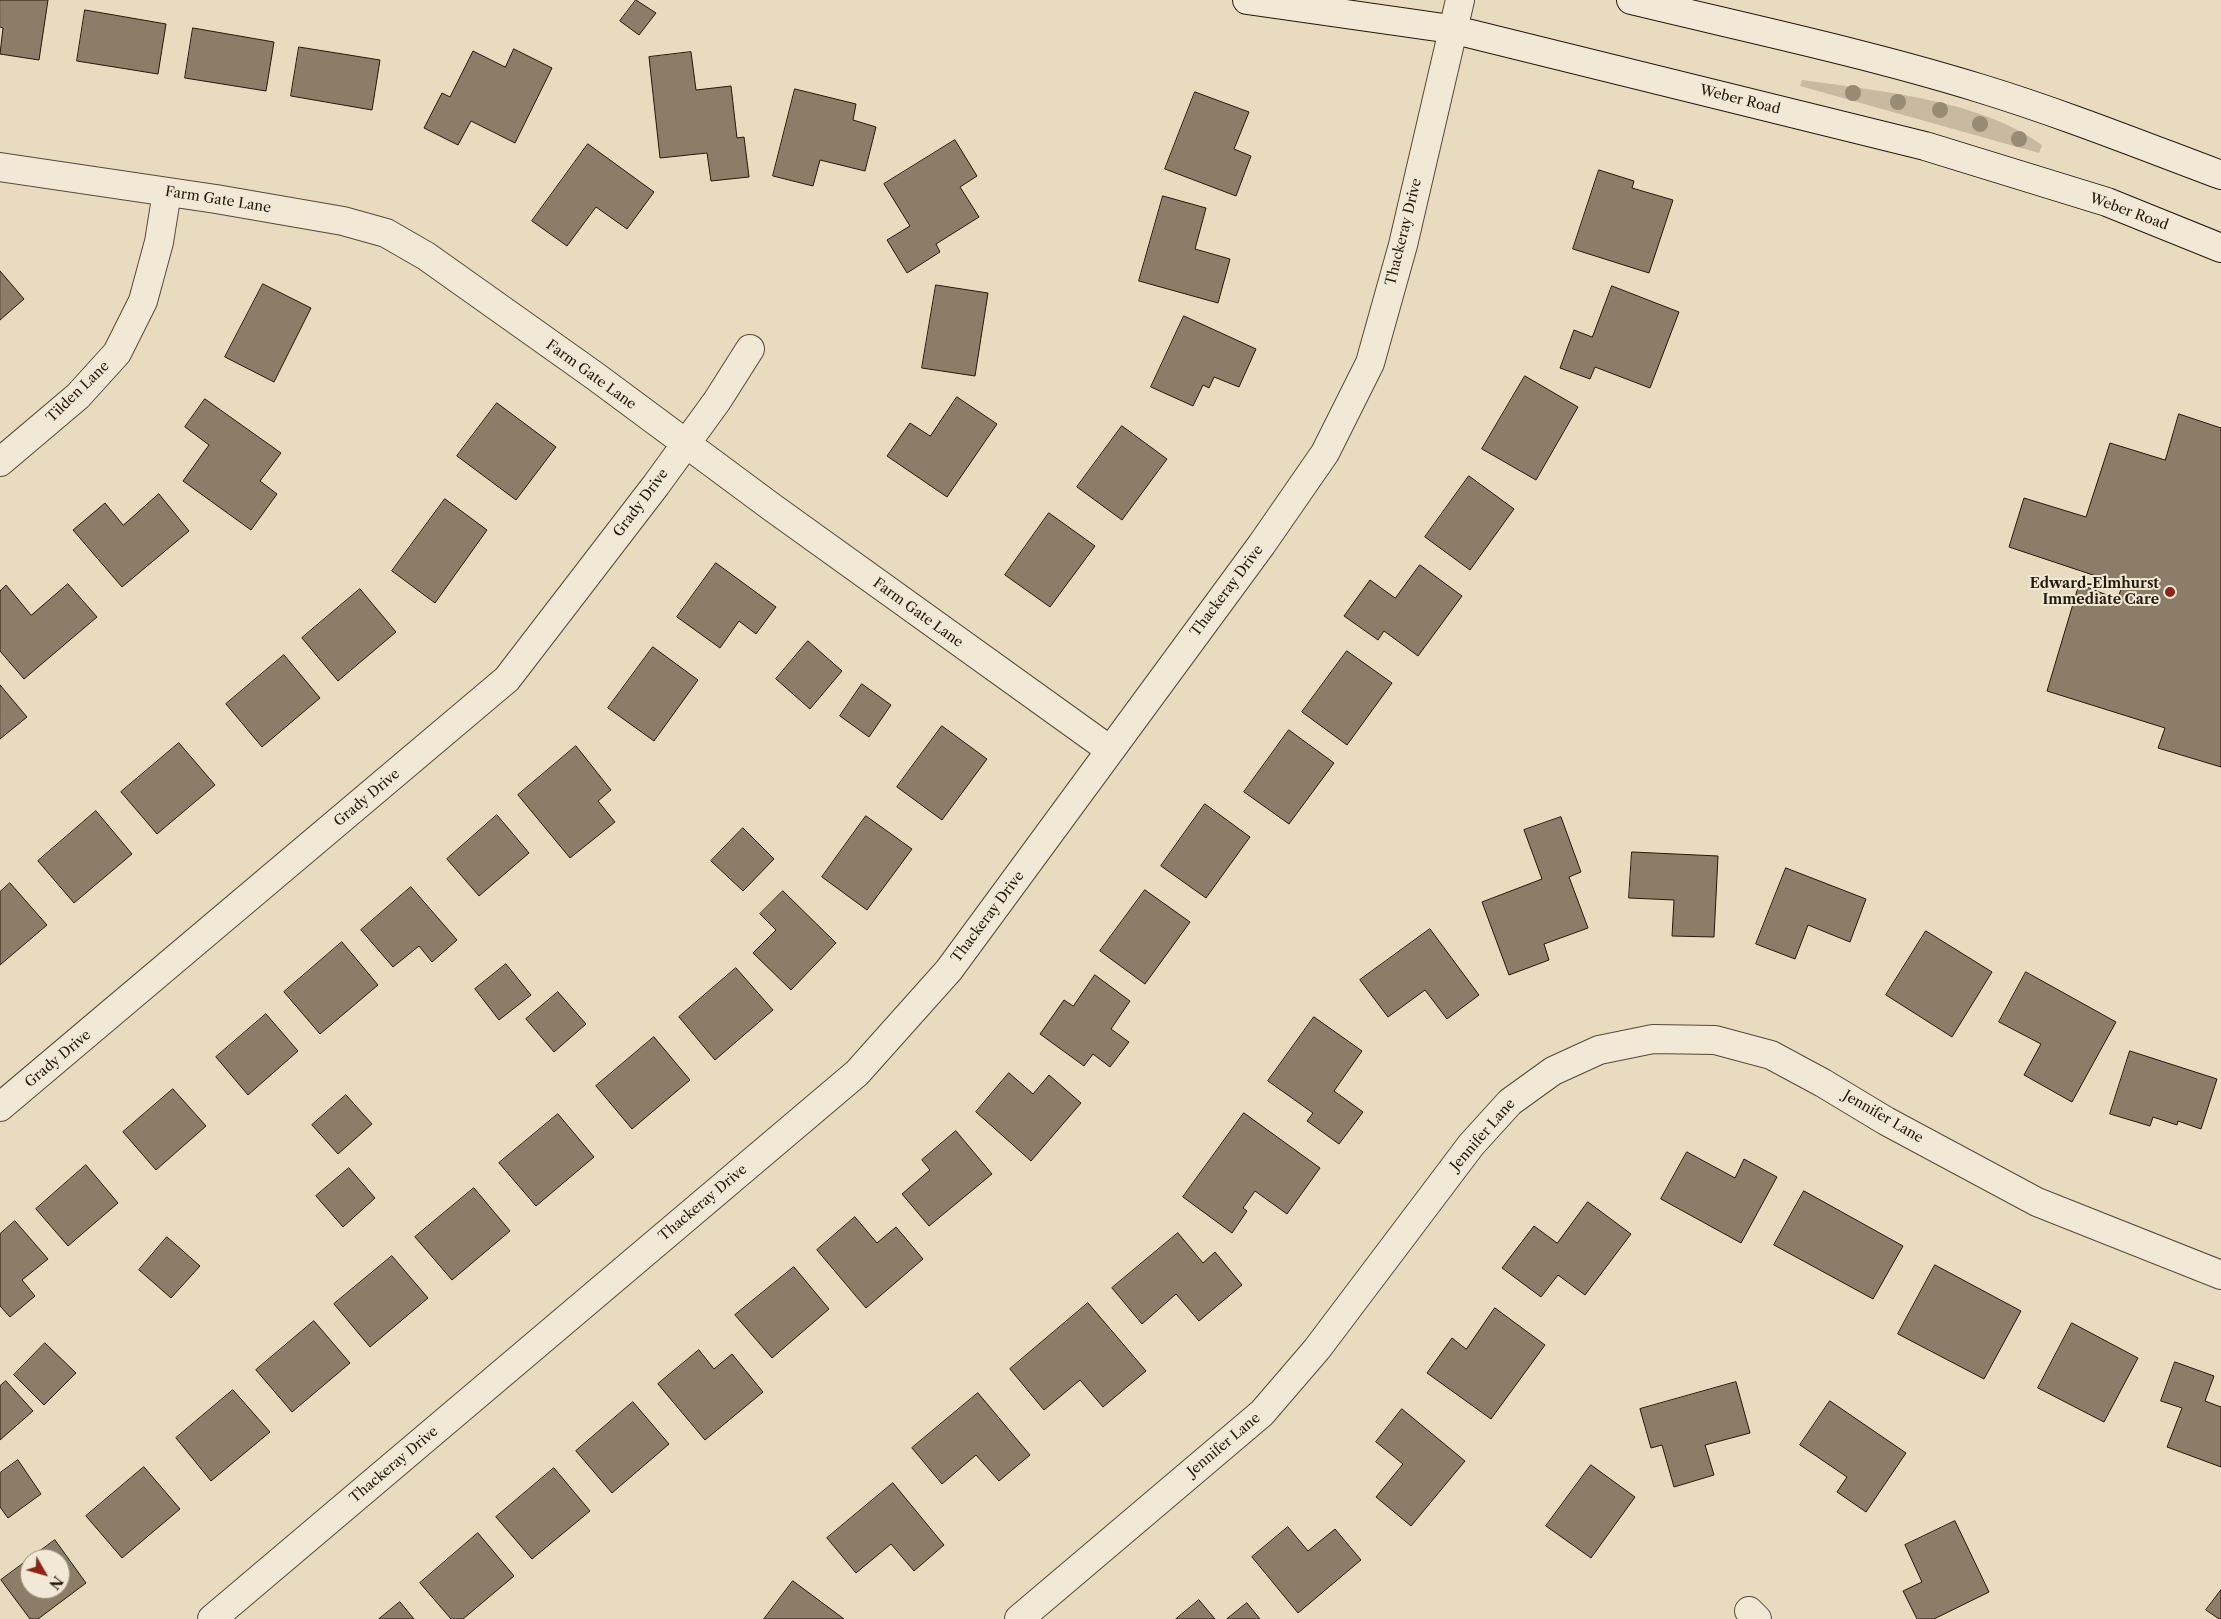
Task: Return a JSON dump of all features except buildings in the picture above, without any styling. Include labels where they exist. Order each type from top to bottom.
[{"type":"street","name":"Weber Road","points":[[1247,0],[1451,29],[1925,146],[2107,202],[2221,248]]},
{"type":"street","name":"Thackeray Drive","points":[[212,1619],[857,1073],[949,970],[1262,544],[1325,453],[1370,363],[1402,245],[1451,29],[1460,0]]},
{"type":"street","points":[[1631,0],[1866,57],[1979,88],[2130,140],[2221,175]]},
{"type":"street","name":"Farm Gate Lane","points":[[0,167],[343,221],[386,233],[426,256],[1110,750]]},
{"type":"street","name":"Tilden Lane","points":[[0,462],[78,396],[117,353],[143,301],[159,242],[167,192]]},
{"type":"street","name":"Grady Drive","points":[[0,1107],[507,679],[656,485],[717,401],[750,349]]},
{"type":"street","name":"Jennifer Lane","points":[[1019,1619],[1262,1413],[1316,1349],[1471,1145],[1510,1102],[1553,1071],[1599,1050],[1653,1039],[1714,1040],[1771,1055],[1823,1083],[1886,1121],[2037,1202],[2221,1275]]},
{"type":"shaded area","points":[[1802,80],[1894,93],[1958,107],[2016,129],[2042,145],[2039,153],[1800,86]]},
{"type":"place","name":"Edward-Elmhurst Immediate Care","points":[[2170,592]]}]
